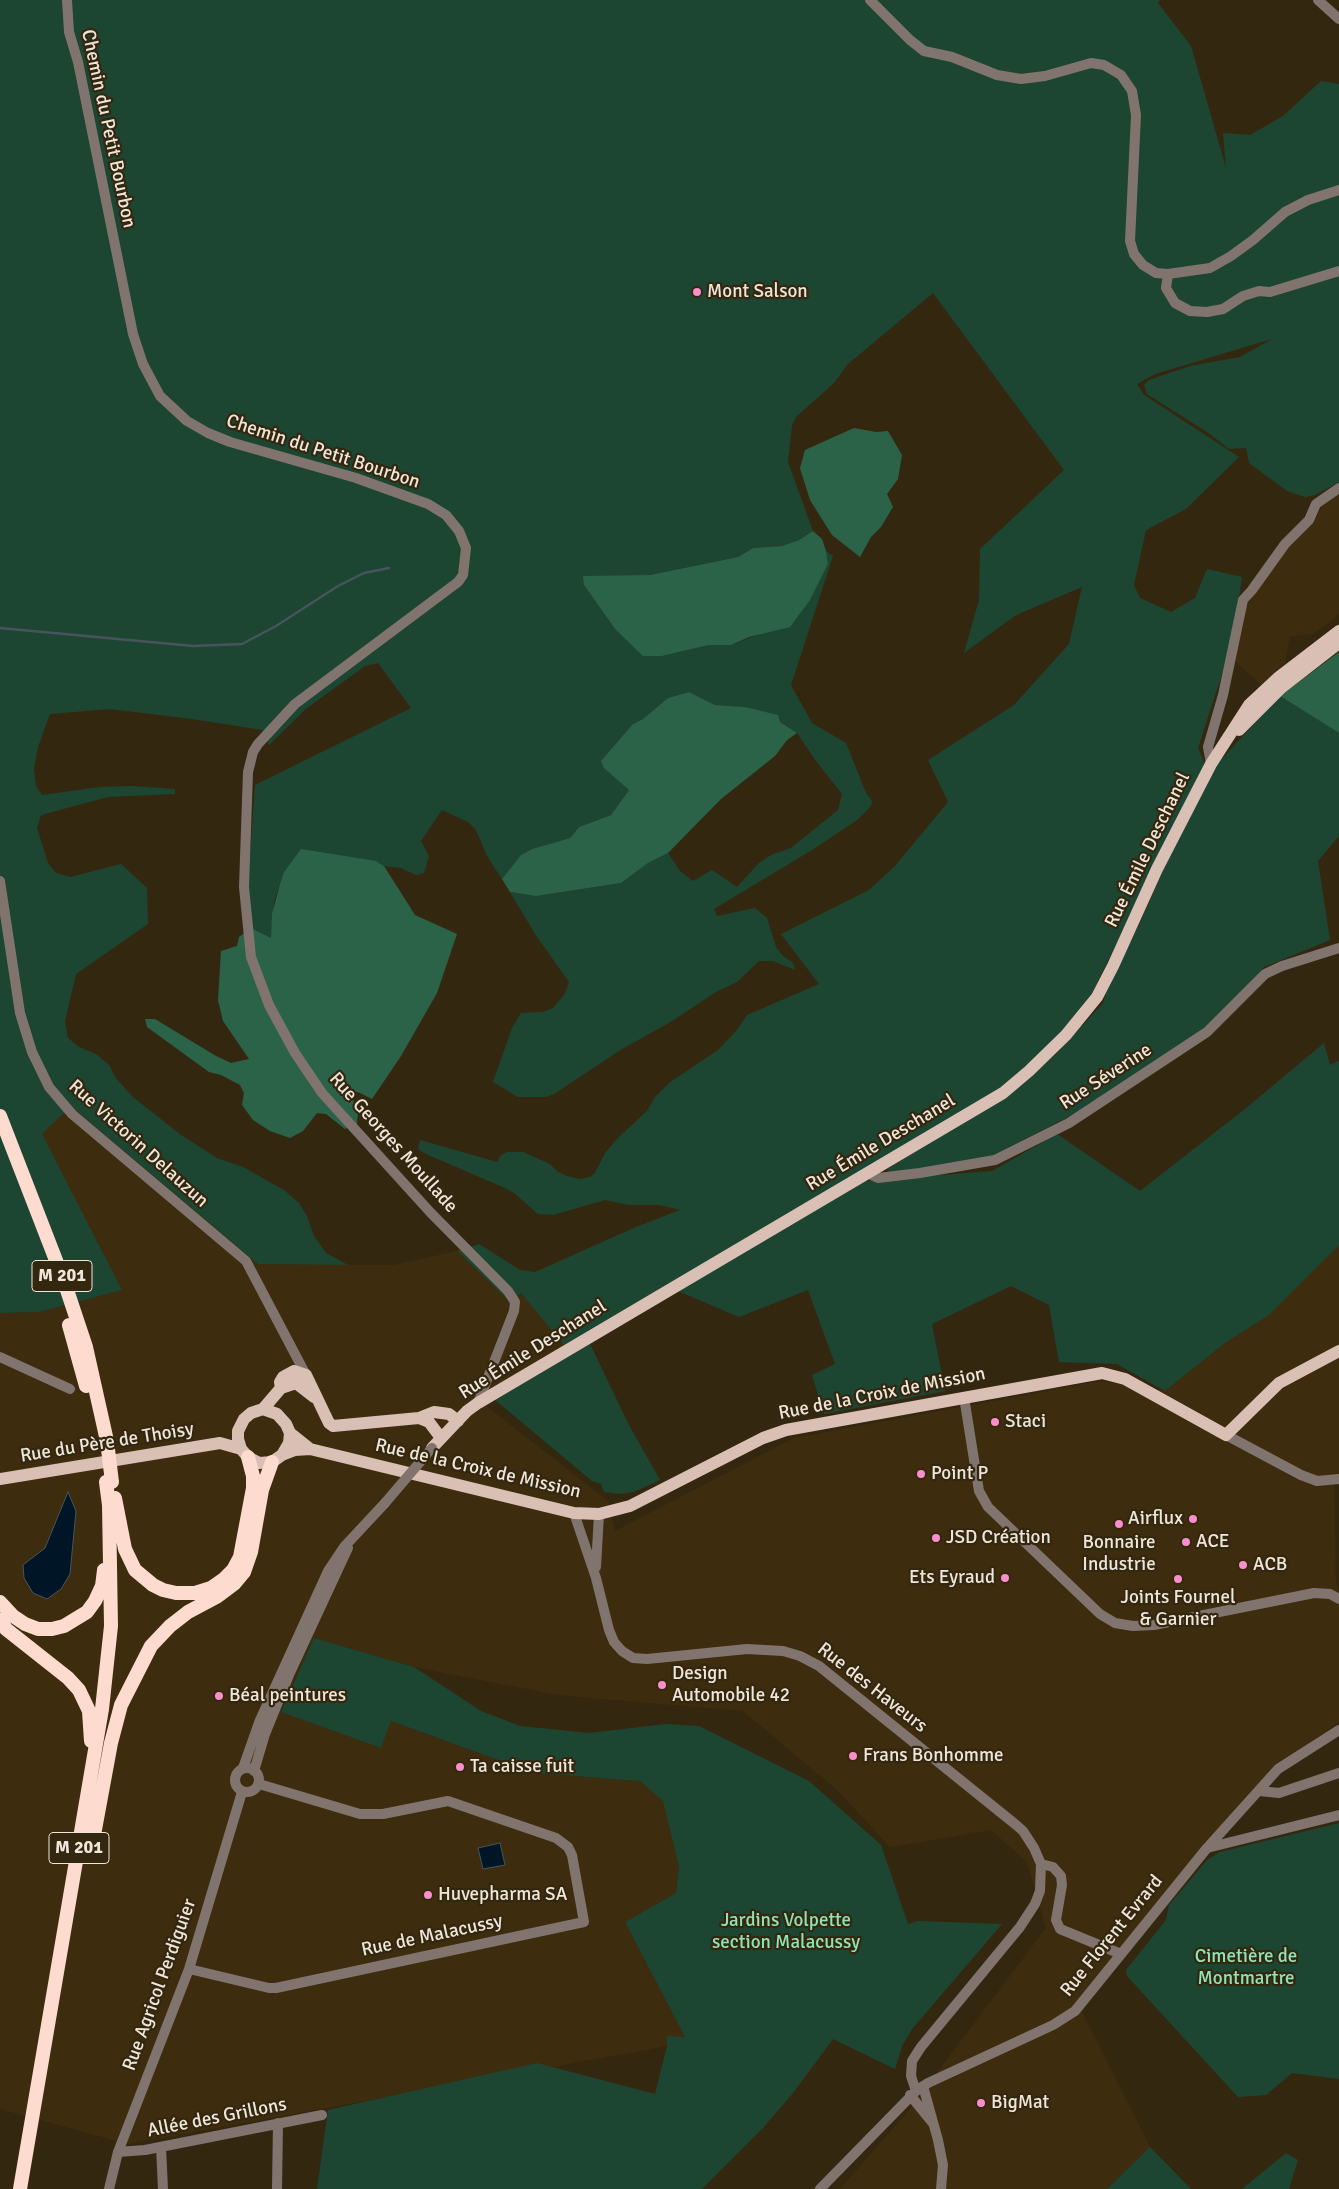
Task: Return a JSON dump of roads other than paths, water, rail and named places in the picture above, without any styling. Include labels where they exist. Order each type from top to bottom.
[{"type":"highway","name":"M 201","points":[[0,1116],[60,1272],[86,1347],[104,1443],[109,1482],[117,1636],[110,1710],[88,1856],[29,2189]]},
{"type":"highway","name":"M 201","points":[[0,1142],[35,1228],[72,1331],[104,1443]]},
{"type":"highway","points":[[109,1482],[125,1549],[129,1561],[135,1570],[153,1585],[163,1590],[176,1593],[195,1593],[211,1588],[224,1579],[233,1570],[240,1557],[254,1476],[245,1453]]},
{"type":"highway","points":[[88,1856],[121,1704],[151,1646],[170,1626],[188,1612],[218,1596],[234,1584],[244,1572],[252,1552],[265,1476],[277,1458]]},
{"type":"highway","name":"M 201","points":[[20,2189],[102,1709],[110,1626],[109,1482]]},
{"type":"highway","points":[[0,1602],[13,1616],[25,1624],[38,1628],[52,1629],[64,1626],[87,1612],[95,1602],[102,1586],[109,1505]]},
{"type":"highway","points":[[0,1620],[6,1629],[68,1678],[85,1701],[91,1734],[81,1812],[81,1836]]},
{"type":"main road","name":"Rue Émile Deschanel","points":[[437,1443],[478,1403],[1003,1093],[1029,1071],[1066,1035],[1097,997],[1114,966],[1157,868],[1211,764],[1248,705],[1279,677],[1339,630]]},
{"type":"main road","name":"Rue Émile Deschanel","points":[[1221,748],[1281,688],[1339,643]]},
{"type":"main road","points":[[1226,1435],[1279,1384],[1339,1351]]},
{"type":"main road","name":"Rue du Père de Thoisy","points":[[0,1478],[220,1443],[238,1431],[244,1419],[251,1413],[263,1409],[278,1392],[280,1382],[291,1371],[299,1371],[306,1375]]},
{"type":"main road","name":"Rue de la Croix de Mission","points":[[310,1449],[574,1513],[599,1514],[630,1506],[763,1438],[786,1430],[1102,1373],[1125,1379],[1226,1435]]},
{"type":"main road","points":[[306,1375],[329,1423],[333,1426],[419,1418],[434,1412],[449,1414],[458,1421]]},
{"type":"main road","points":[[277,1414],[278,1392],[296,1383],[305,1388],[319,1402]]},
{"type":"main road","points":[[263,1409],[277,1414],[286,1424],[290,1433],[310,1449]]},
{"type":"main road","points":[[419,1418],[428,1422],[437,1443]]},
{"type":"main road","points":[[238,1431],[245,1453]]},
{"type":"main road","points":[[277,1458],[289,1443],[290,1433]]},
{"type":"main road","name":"Rue du Père de Thoisy","points":[[220,1443],[245,1453],[259,1462],[277,1458]]},
{"type":"main road","points":[[277,1458],[296,1450],[310,1449]]},
{"type":"street","name":"Chemin du Petit Bourbon","points":[[67,0],[69,32],[78,62],[133,334],[143,364],[160,396],[187,421],[208,433],[230,442],[356,478],[428,504],[446,515],[459,531],[466,548],[463,575],[458,582],[295,704],[258,744],[253,752],[248,772],[244,887]]},
{"type":"street","points":[[870,0],[910,40],[924,51],[952,57],[997,75],[1020,79],[1045,76],[1090,63],[1104,65],[1121,75],[1132,91],[1136,115],[1130,240],[1134,254],[1143,265],[1156,273],[1168,274],[1210,268],[1253,240],[1285,212],[1308,200],[1339,190]]},
{"type":"street","points":[[1318,0],[1339,19]]},
{"type":"street","points":[[1168,274],[1166,288],[1175,303],[1190,311],[1207,312],[1223,309],[1243,296],[1259,291],[1270,292],[1339,271]]},
{"type":"street","points":[[1211,764],[1208,747],[1223,695],[1243,600],[1285,544],[1309,520],[1316,504],[1339,488]]},
{"type":"street","name":"Rue Victorin Delauzun","points":[[0,881],[20,1013],[32,1052],[49,1087],[72,1114],[246,1261],[306,1375]]},
{"type":"street","name":"Rue Georges Moullade","points":[[244,887],[251,957],[269,1006],[294,1053],[322,1093],[430,1212],[508,1291],[514,1302],[514,1311],[478,1403]]},
{"type":"street","name":"Rue Séverine","points":[[867,1173],[878,1178],[995,1160],[1068,1123],[1207,1032],[1266,974],[1282,966],[1339,948]]},
{"type":"street","points":[[0,1358],[70,1389]]},
{"type":"street","points":[[964,1397],[979,1491],[988,1507],[1100,1614],[1115,1623],[1133,1626],[1154,1626],[1314,1593],[1330,1594],[1339,1599]]},
{"type":"street","name":"Rue de la Croix de Mission","points":[[1226,1435],[1317,1481],[1339,1479]]},
{"type":"street","name":"Rue Agricol Perdiguier","points":[[109,2189],[118,2152],[189,1970],[242,1792],[234,1780],[236,1773],[243,1768],[263,1712],[328,1571],[352,1538],[437,1443]]},
{"type":"street","name":"Rue des Haveurs","points":[[574,1513],[596,1578],[609,1630],[614,1642],[622,1651],[633,1658],[647,1659],[756,1649],[783,1651],[800,1656],[818,1666],[1015,1824],[1027,1837],[1041,1864],[1040,1891],[1035,1904],[1020,1927],[921,2047],[912,2061],[911,2076],[916,2091],[933,2122],[942,2165],[941,2189]]},
{"type":"street","name":"Rue des Haveurs","points":[[596,1578],[595,1556],[599,1514]]},
{"type":"street","name":"Rue Agricol Perdiguier","points":[[254,1770],[265,1734],[289,1675],[352,1538]]},
{"type":"street","name":"Rue Florent Evrard","points":[[820,2189],[916,2091],[1066,2018],[1075,2011],[1207,1848],[1278,1769],[1339,1730]]},
{"type":"street","points":[[242,1792],[255,1790],[259,1784],[259,1777],[254,1770],[243,1768]]},
{"type":"street","points":[[1259,1791],[1279,1793],[1339,1774]]},
{"type":"street","name":"Rue de Malacussy","points":[[189,1970],[276,1988],[584,1922],[572,1855],[568,1847],[556,1838],[448,1801],[383,1814],[360,1814],[259,1784]]},
{"type":"street","points":[[1207,1848],[1339,1815]]},
{"type":"street","points":[[1041,1864],[1053,1867],[1061,1876],[1062,1885],[1056,1920],[1060,1929],[1121,1954]]},
{"type":"street","points":[[916,2091],[921,2110],[933,2122]]},
{"type":"street","name":"Allée des Grillons","points":[[118,2152],[161,2147],[322,2115]]},
{"type":"street","points":[[277,2189],[278,2123]]},
{"type":"street","points":[[161,2147],[163,2189]]},
{"type":"water","points":[[68,1492],[76,1511],[70,1574],[61,1589],[47,1599],[33,1593],[24,1578],[23,1565],[45,1548]]},
{"type":"water","points":[[500,1843],[505,1865],[483,1869],[478,1848]]},
{"type":"waterway","points":[[0,628],[193,646],[242,644],[276,626],[338,586],[364,573],[389,568]]},
{"type":"place","name":"Mont Salson","points":[[697,292]]},
{"type":"place","name":"Staci","points":[[995,1422]]},
{"type":"place","name":"Point P","points":[[921,1474]]},
{"type":"place","name":"Airflux","points":[[1193,1519]]},
{"type":"place","name":"Bonnaire Industrie","points":[[1119,1524]]},
{"type":"place","name":"JSD Création","points":[[936,1538]]},
{"type":"place","name":"ACE","points":[[1186,1542]]},
{"type":"place","name":"ACB","points":[[1243,1565]]},
{"type":"place","name":"Ets Eyraud","points":[[1005,1578]]},
{"type":"place","name":"Joints Fournel & Garnier","points":[[1178,1579]]},
{"type":"place","name":"Design Automobile 42","points":[[662,1685]]},
{"type":"place","name":"Béal peintures","points":[[219,1696]]},
{"type":"place","name":"Frans Bonhomme","points":[[853,1756]]},
{"type":"place","name":"Ta caisse fuit","points":[[460,1767]]},
{"type":"place","name":"Huvepharma SA","points":[[428,1895]]},
{"type":"place","name":"BigMat","points":[[981,2103]]},
{"type":"park label","name":"Jardins Volpette section Malacussy","points":[[786,1932]]},
{"type":"park label","name":"Cimetière de Montmartre","points":[[1246,1968]]}]
